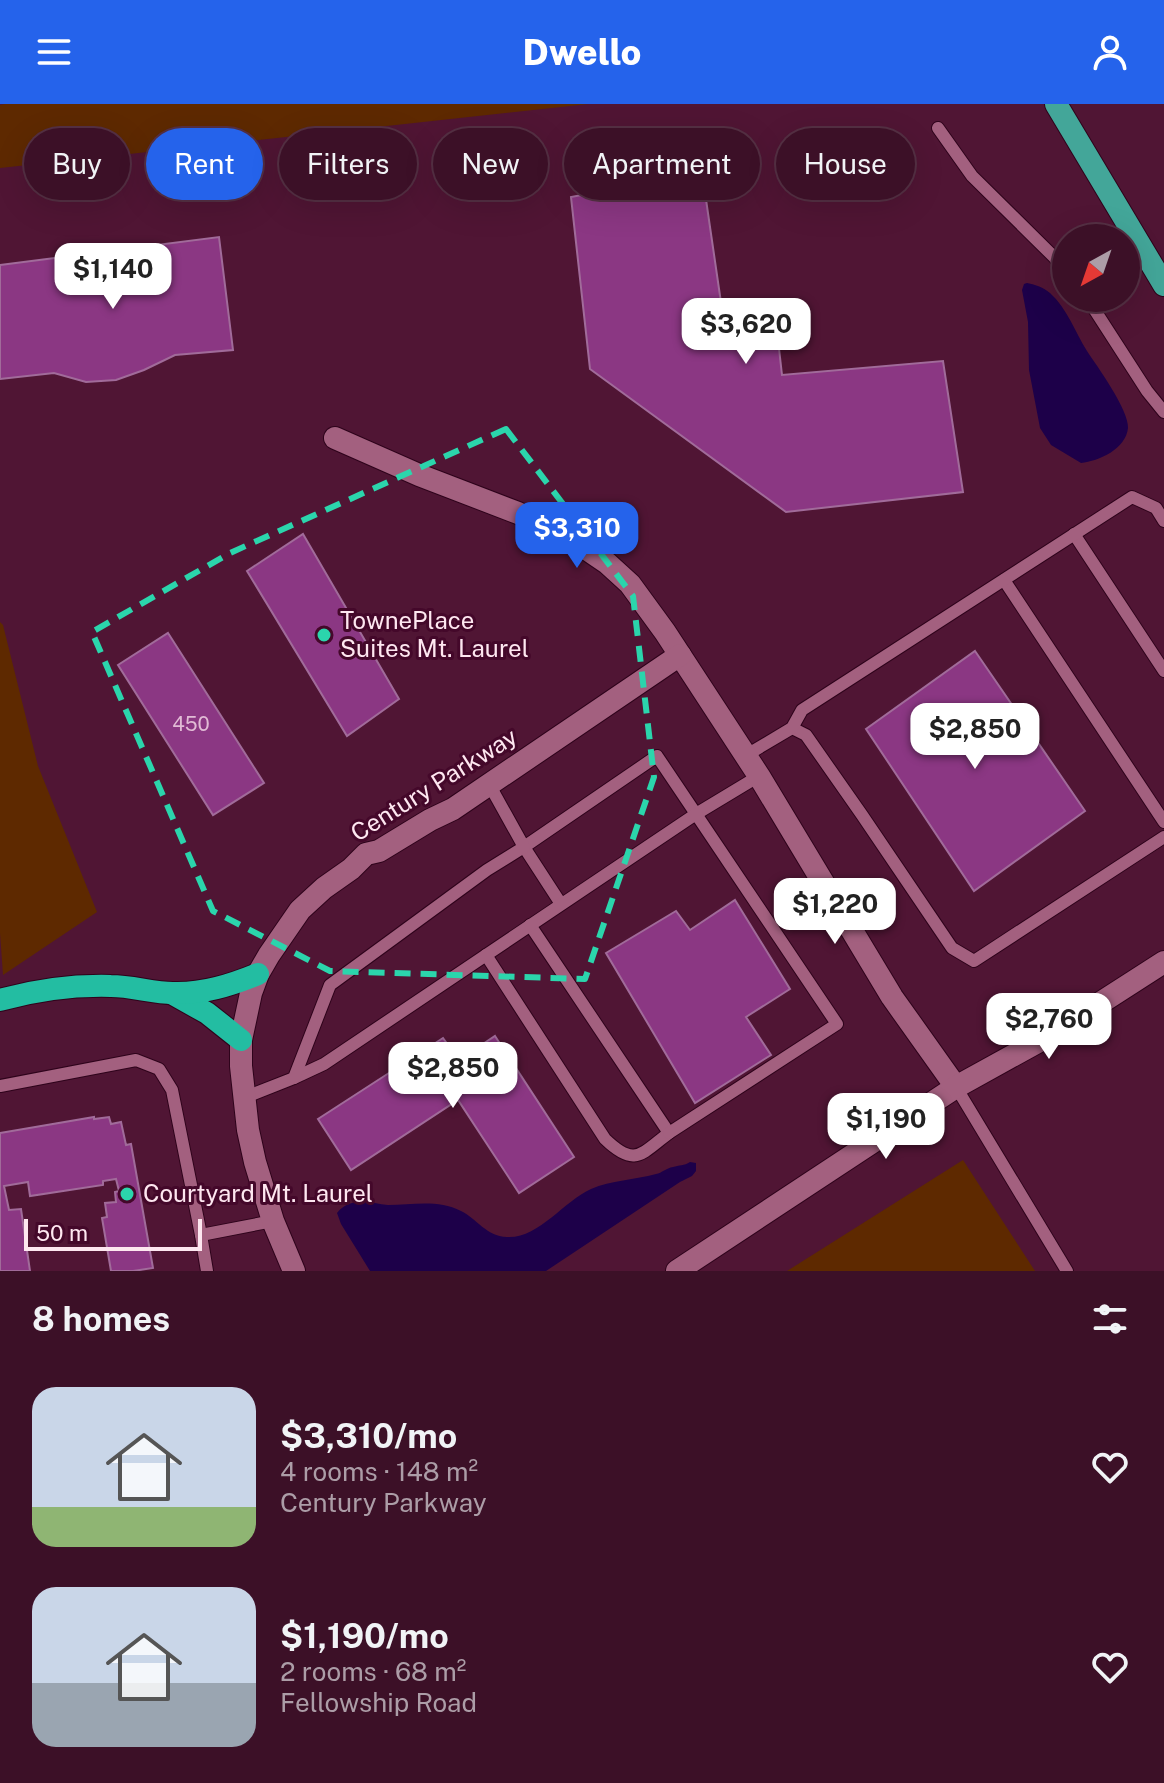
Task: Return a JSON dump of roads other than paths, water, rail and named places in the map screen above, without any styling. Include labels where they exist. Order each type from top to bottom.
[{"type":"highway","points":[[0,1000],[53,989],[84,987],[111,986],[172,993],[218,989],[258,974]]},
{"type":"highway","points":[[172,993],[207,1013],[241,1040]]},
{"type":"main road","points":[[1056,104],[1164,285]]},
{"type":"street","points":[[335,438],[518,513],[579,544],[630,584],[759,776],[892,997],[956,1087]]},
{"type":"street","name":"Century Parkway","points":[[294,1271],[273,1221],[255,1162],[243,1098],[241,1040],[258,974],[300,910],[366,854],[379,851],[453,809],[680,655]]},
{"type":"street","points":[[677,1271],[956,1087],[1052,1034],[1164,962]]},
{"type":"lane","points":[[938,128],[972,176],[1052,255]]},
{"type":"lane","points":[[1096,312],[1164,412]]},
{"type":"lane","points":[[745,756],[792,728],[802,710],[1132,497],[1156,508],[1164,521]]},
{"type":"lane","points":[[1074,534],[1164,671]]},
{"type":"lane","points":[[1004,580],[1164,822]]},
{"type":"lane","points":[[792,728],[806,735],[952,948],[974,961],[1164,837]]},
{"type":"lane","points":[[294,1078],[330,985],[487,870],[657,756],[837,1024],[638,1156],[626,1156],[605,1139],[486,955]]},
{"type":"lane","points":[[243,1098],[324,1064],[696,814],[759,776]]},
{"type":"lane","points":[[489,784],[524,847],[561,904]]},
{"type":"lane","points":[[530,925],[669,1133]]},
{"type":"lane","points":[[0,1086],[136,1060],[159,1069],[172,1090],[207,1271]]},
{"type":"lane","points":[[956,1087],[1067,1271]]},
{"type":"lane","points":[[201,1235],[273,1221]]},
{"type":"place","name":"TownePlace Suites Mt. Laurel","points":[[324,635]]},
{"type":"place","name":"Courtyard Mt. Laurel","points":[[127,1194]]}]
